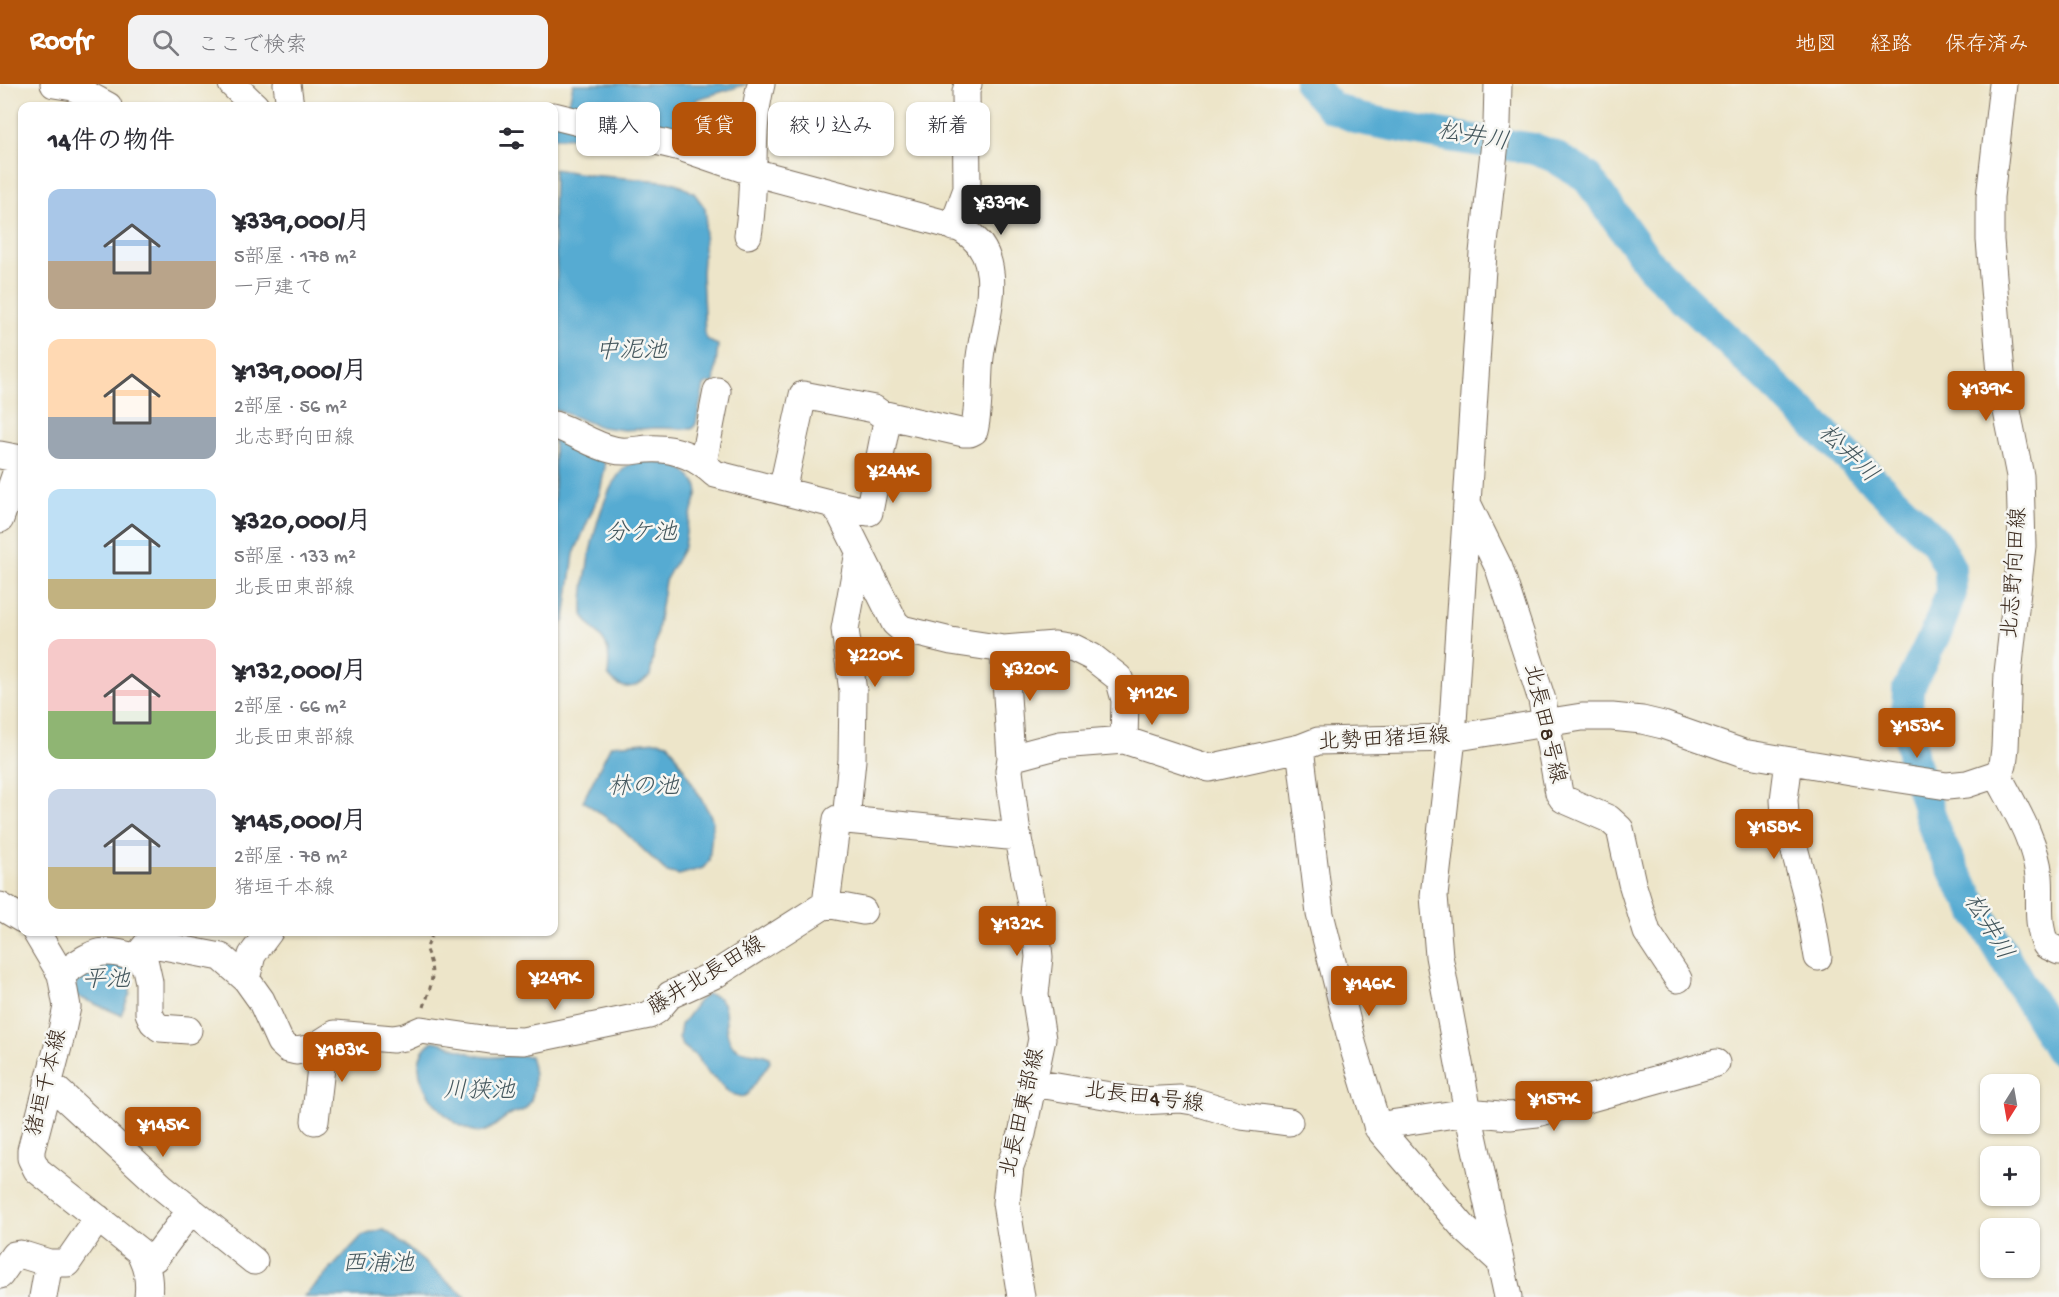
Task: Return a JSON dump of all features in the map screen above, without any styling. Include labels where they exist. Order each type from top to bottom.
[{"type":"street","points":[[232,84],[251,102]]},
{"type":"street","points":[[287,84],[289,102]]},
{"type":"street","points":[[748,235],[753,208],[754,114],[761,84]]},
{"type":"street","points":[[953,226],[967,189],[966,92],[968,84]]},
{"type":"street","points":[[1498,84],[1497,124],[1483,253],[1452,738],[1434,896],[1439,956],[1468,1112],[1508,1297]]},
{"type":"street","name":"北志野向田線","points":[[1997,774],[2003,765],[2005,748],[2008,673],[2022,546],[2020,476],[2002,386],[1990,240],[1990,197],[2003,84]]},
{"type":"street","points":[[67,85],[100,102]]},
{"type":"street","points":[[558,117],[680,147],[753,172],[953,226],[963,230],[976,241],[986,254],[992,286],[980,357],[974,431],[963,433],[888,416],[874,409],[803,395],[782,491]]},
{"type":"street","points":[[703,463],[717,391]]},
{"type":"street","points":[[558,427],[613,450],[624,452],[661,448],[681,452],[703,463],[715,474],[869,512],[888,416]]},
{"type":"street","points":[[0,454],[18,458]]},
{"type":"street","points":[[0,519],[18,468]]},
{"type":"street","points":[[833,504],[840,513],[895,623],[902,629],[951,641],[1004,649],[1055,645],[1074,648],[1106,666],[1119,678],[1125,700],[1124,740],[1060,745],[1011,758]]},
{"type":"street","name":"北長田8号線","points":[[1468,504],[1499,568],[1542,700],[1559,793],[1563,799],[1609,819],[1620,829],[1647,932],[1678,979]]},
{"type":"street","points":[[846,820],[852,760],[853,692],[845,628],[858,552]]},
{"type":"street","name":"北長田東部線","points":[[1004,649],[1011,758],[1009,771],[1018,837],[1036,928],[1039,957],[1035,994],[1042,1040],[1022,1134],[1010,1166],[1006,1203],[1021,1297]]},
{"type":"street","name":"北勢田猪垣線","points":[[1124,740],[1209,768],[1318,741],[1452,738],[1582,717],[1612,717],[1663,725],[1743,753],[1947,786],[1966,784],[1997,774]]},
{"type":"street","points":[[1300,747],[1320,914],[1353,1046],[1377,1126],[1465,1229],[1499,1260]]},
{"type":"street","points":[[1789,761],[1784,800],[1785,814],[1809,904],[1818,957]]},
{"type":"street","points":[[1997,774],[2032,843],[2039,876],[2041,934],[2046,945],[2059,951]]},
{"type":"street","points":[[863,911],[826,904],[837,819],[1018,837]]},
{"type":"street","name":"藤井北長田線","points":[[61,974],[101,951],[120,952],[144,944],[221,957],[246,979],[261,1000],[280,1042],[288,1049],[296,1051],[304,1050],[336,1034],[393,1040],[421,1030],[490,1041],[523,1041],[649,1015],[657,1010],[670,995],[716,974],[826,904]]},
{"type":"street","points":[[0,906],[18,917]]},
{"type":"street","name":"猪垣千本線","points":[[38,936],[61,974],[67,1007],[31,1150],[33,1165],[139,1251],[145,1262],[148,1297]]},
{"type":"street","points":[[246,979],[252,955],[263,936]]},
{"type":"street","points":[[144,944],[149,982],[149,1013],[153,1022],[160,1028],[188,1030]]},
{"type":"street","points":[[315,1121],[324,1041]]},
{"type":"street","points":[[1377,1126],[1468,1112],[1510,1116],[1537,1113],[1716,1063]]},
{"type":"street","points":[[48,1082],[128,1157],[254,1261]]},
{"type":"street","name":"北長田4号線","points":[[1033,1083],[1140,1101],[1193,1101],[1242,1116],[1289,1122]]},
{"type":"street","points":[[155,1258],[191,1210]]},
{"type":"street","points":[[0,1275],[14,1255],[20,1254],[49,1263],[67,1263],[98,1218]]},
{"type":"street","points":[[43,1297],[49,1263]]},
{"type":"path","points":[[416,1032],[433,980],[431,963],[426,950],[432,936]]},
{"type":"water","points":[[573,84],[748,84],[697,99],[696,102],[672,102],[672,149],[660,147],[660,102],[576,102],[576,138],[558,138],[558,109],[570,99]]},
{"type":"water","name":"中泥池","points":[[558,170],[676,183],[694,193],[705,208],[702,273],[705,334],[706,338],[718,345],[714,383],[704,386],[696,424],[692,429],[624,430],[601,427],[558,411]]},
{"type":"water","points":[[558,438],[603,458],[605,467],[600,492],[574,554],[565,620],[558,629]]},
{"type":"water","name":"分ケ池","points":[[649,460],[684,470],[696,483],[698,492],[687,527],[684,547],[665,581],[650,676],[639,684],[628,687],[618,684],[608,675],[607,646],[583,615],[583,599],[594,536],[608,494],[617,477],[627,466]]},
{"type":"water","name":"林の池","points":[[657,741],[668,743],[673,750],[713,822],[709,861],[703,868],[679,875],[667,872],[618,826],[583,801],[611,745]]},
{"type":"water","name":"平池","points":[[91,960],[130,963],[130,993],[121,1015],[74,995],[77,976]]},
{"type":"water","points":[[707,994],[716,996],[724,1006],[726,1028],[734,1047],[769,1057],[770,1062],[748,1094],[742,1097],[729,1093],[708,1074],[697,1057],[682,1045],[679,1037],[681,1025]]},
{"type":"water","name":"川狭池","points":[[433,1041],[480,1056],[530,1056],[534,1085],[531,1101],[522,1111],[509,1115],[486,1131],[468,1129],[454,1122],[430,1097],[422,1081],[419,1066],[422,1052]]},
{"type":"water","name":"西浦池","points":[[382,1229],[466,1297],[304,1297],[362,1236]]},
{"type":"waterway","name":"松井川","points":[[1310,84],[1331,107],[1360,119],[1534,149],[1553,156],[1586,176],[1651,266],[1936,542],[1950,568],[1951,593],[1938,628],[1908,689],[1907,715],[1913,760],[1937,837],[1956,875],[2059,1049]]}]
